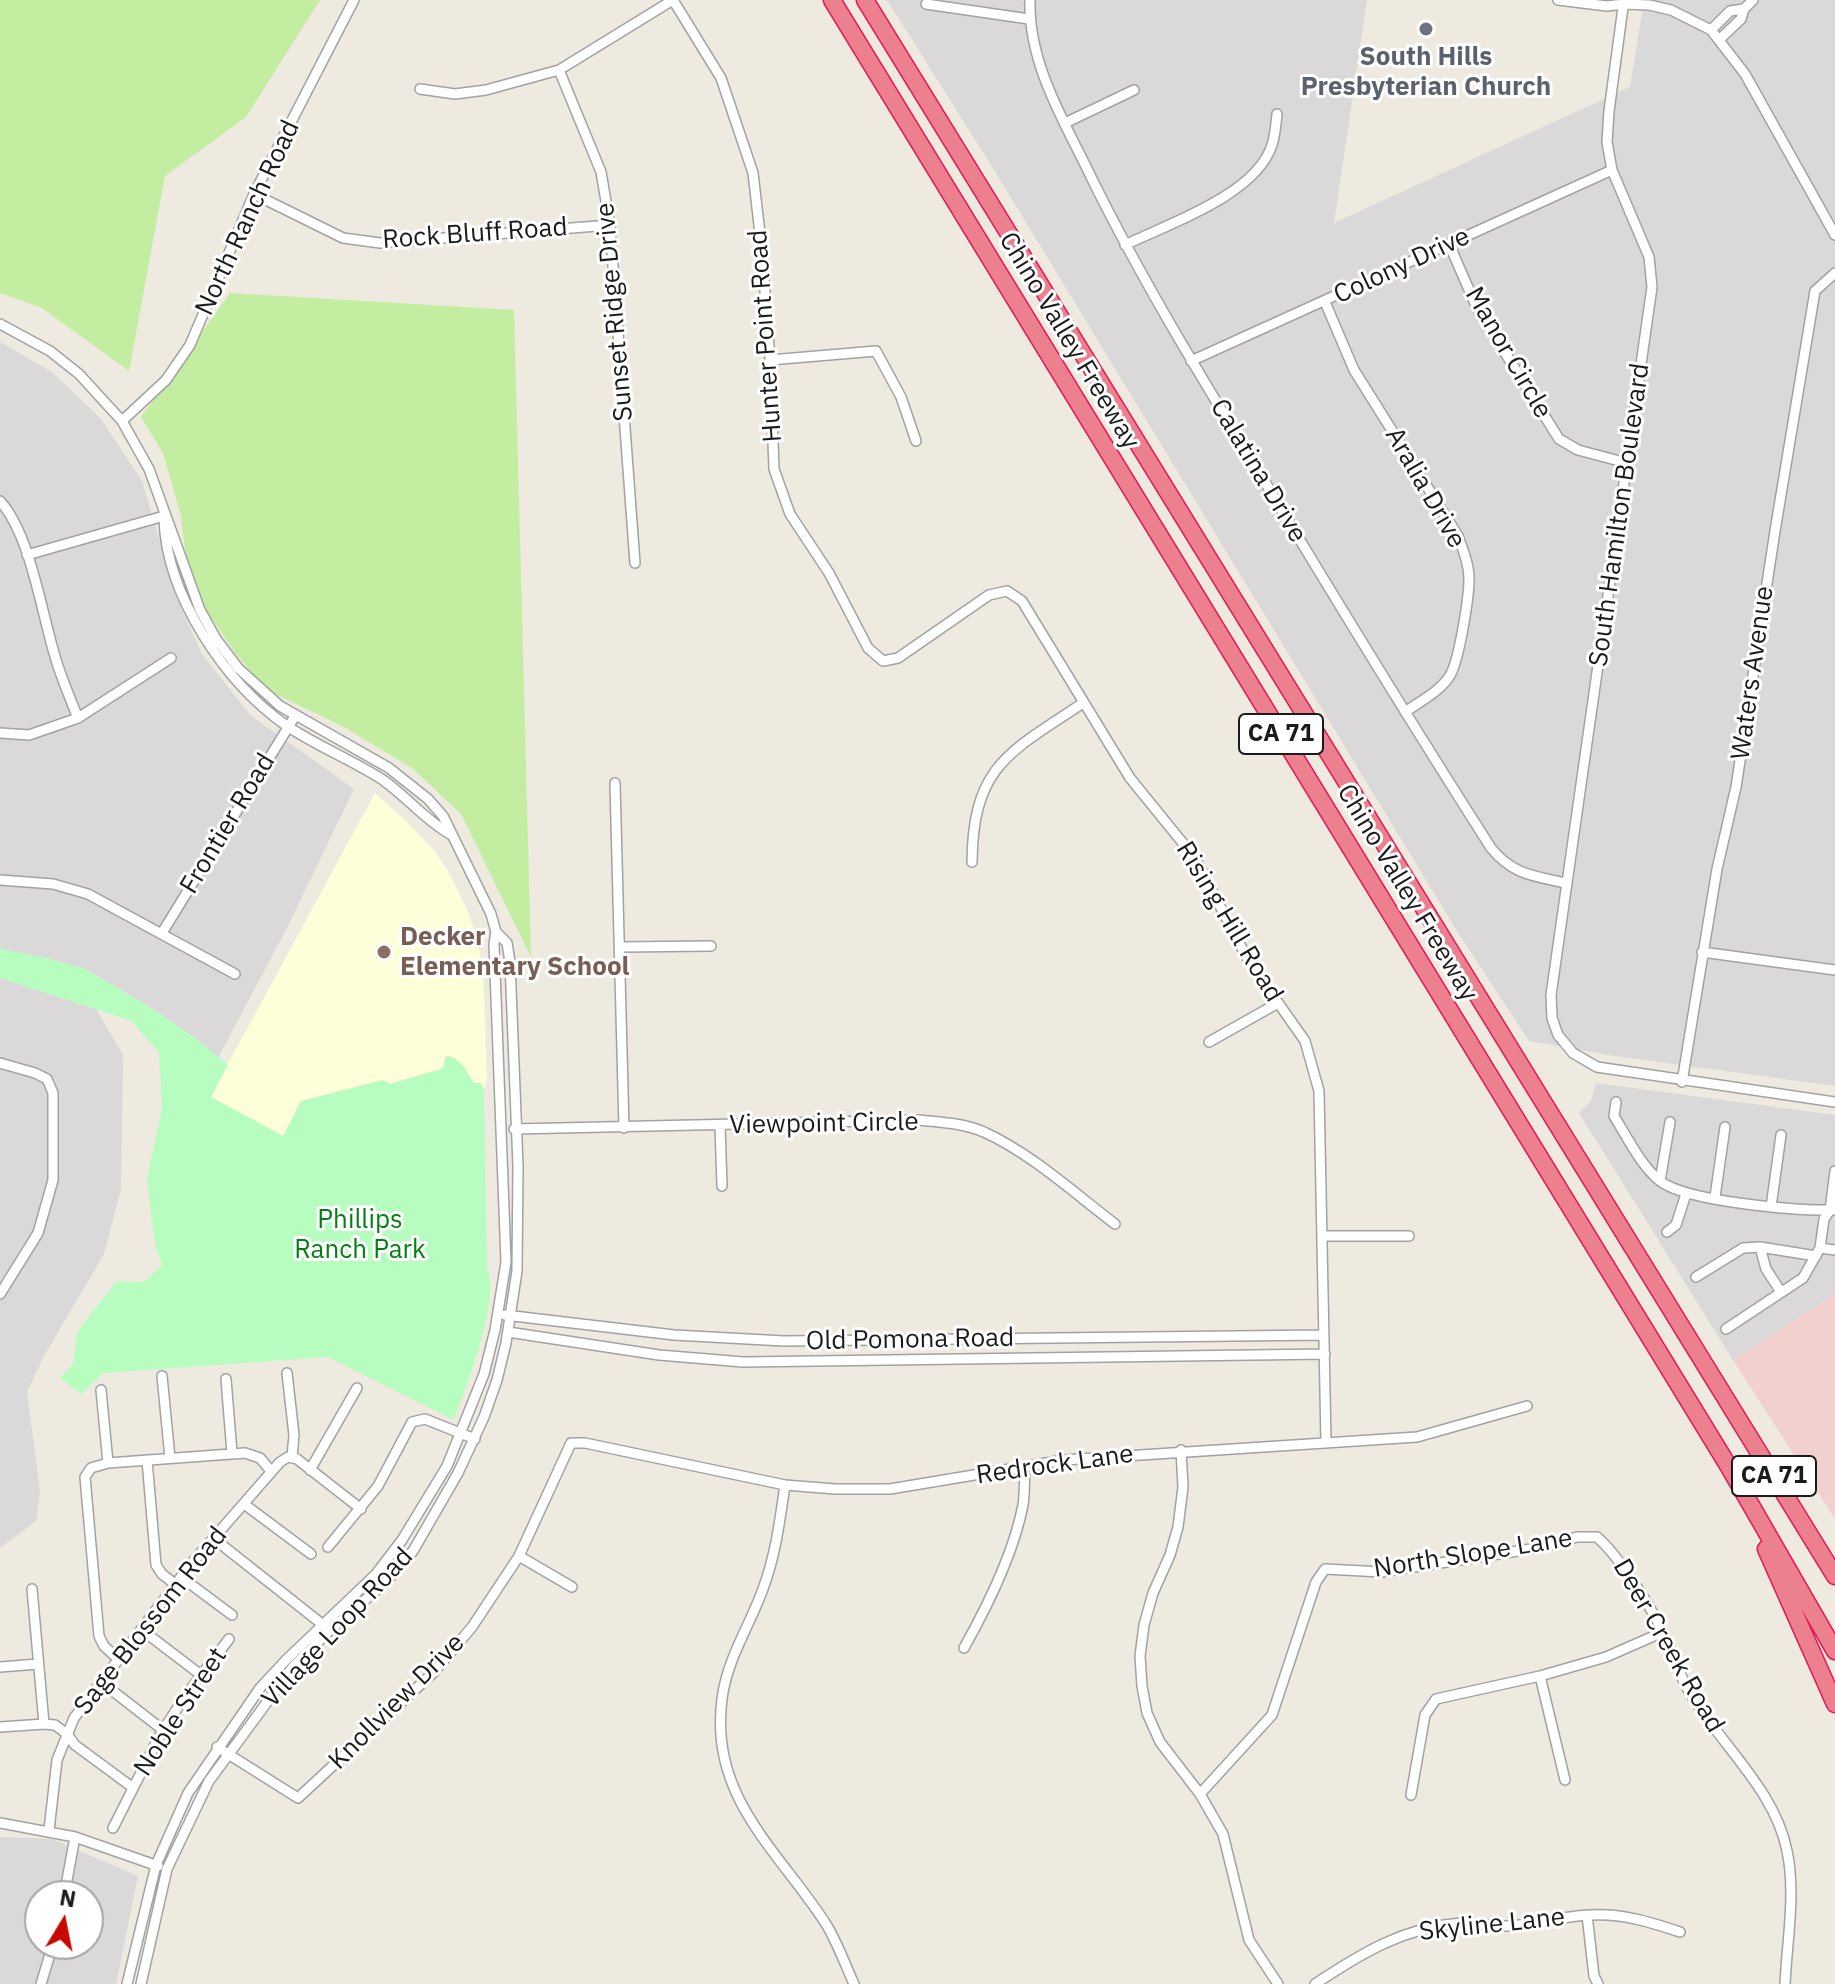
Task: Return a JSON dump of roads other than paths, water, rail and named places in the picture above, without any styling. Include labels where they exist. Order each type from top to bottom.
[{"type":"highway","name":"Chino Valley Freeway","points":[[832,0],[1729,1467],[1835,1651]]},
{"type":"highway","name":"Chino Valley Freeway","points":[[865,0],[1835,1576]]},
{"type":"highway","points":[[1712,1377],[1835,1563]]},
{"type":"highway","points":[[1729,1467],[1835,1704]]},
{"type":"street","name":"North Ranch Road","points":[[122,421],[166,380],[190,345],[254,194],[354,0]]},
{"type":"street","points":[[420,89],[455,94],[486,90],[559,70],[673,0]]},
{"type":"street","name":"Hunter Point Road","points":[[673,0],[721,78],[753,173],[770,360],[774,469],[790,514],[829,573],[868,648],[883,661]]},
{"type":"street","name":"Calatina Drive","points":[[1030,0],[1029,19],[1041,71],[1125,245],[1191,361],[1491,848],[1503,863],[1522,873],[1566,883]]},
{"type":"street","points":[[1558,0],[1607,6],[1624,2],[1649,5],[1671,10],[1711,30],[1745,74],[1835,235]]},
{"type":"street","points":[[1720,39],[1741,19],[1744,9],[1753,0]]},
{"type":"street","name":"South Hamilton Boulevard","points":[[1624,2],[1607,142],[1612,170],[1649,257],[1652,287],[1566,883],[1551,995],[1552,1018],[1558,1035],[1573,1053],[1597,1067],[1682,1082]]},
{"type":"street","points":[[926,4],[1029,19]]},
{"type":"street","points":[[1711,30],[1730,11],[1744,9]]},
{"type":"street","name":"Sunset Ridge Drive","points":[[559,70],[601,172],[610,225],[635,563]]},
{"type":"street","points":[[1065,123],[1134,90]]},
{"type":"street","points":[[1125,245],[1223,198],[1242,184],[1259,167],[1272,147],[1277,114]]},
{"type":"street","name":"Colony Drive","points":[[1191,361],[1612,170]]},
{"type":"street","name":"Rock Bluff Road","points":[[254,194],[343,238],[380,243],[610,225]]},
{"type":"street","name":"Manor Circle","points":[[1449,244],[1477,308],[1559,439],[1578,450],[1627,463]]},
{"type":"street","name":"Waters Avenue","points":[[1682,1082],[1717,869],[1736,787],[1815,291],[1835,273]]},
{"type":"street","name":"Aralia Drive","points":[[1325,302],[1354,370],[1458,536],[1466,557],[1469,579],[1457,662],[1437,690],[1405,712]]},
{"type":"street","name":"Village Loop Road","points":[[0,324],[50,351],[79,374],[122,421],[149,469],[164,516],[175,573],[205,639],[233,677],[288,727],[386,783],[434,825],[450,834]]},
{"type":"street","points":[[770,360],[876,351],[901,397],[916,441]]},
{"type":"street","points":[[0,501],[8,509],[27,555],[57,666],[78,718]]},
{"type":"street","points":[[27,555],[164,516]]},
{"type":"street","name":"Village Loop Road","points":[[141,1984],[167,1869],[202,1793],[293,1667],[376,1574],[429,1500],[461,1433],[484,1374],[506,1262],[496,932],[473,872],[443,816],[405,781],[389,768],[295,716],[238,668],[216,639],[196,600],[173,530],[164,516]]},
{"type":"street","name":"Rising Hill Road","points":[[883,661],[898,658],[918,647],[989,595],[1007,591],[1022,601],[1130,778],[1195,858],[1248,960],[1305,1041],[1319,1091],[1326,1442]]},
{"type":"street","points":[[0,733],[29,735],[78,718],[171,658]]},
{"type":"street","points":[[972,862],[975,819],[981,795],[992,775],[1005,757],[1083,703]]},
{"type":"street","name":"Frontier Road","points":[[162,933],[295,716]]},
{"type":"street","points":[[615,783],[624,1128]]},
{"type":"street","points":[[0,880],[53,884],[88,894],[235,974]]},
{"type":"street","name":"Village Loop Road","points":[[127,1984],[156,1865],[188,1793],[260,1688],[326,1627],[387,1581],[413,1551],[475,1439],[497,1380],[508,1332],[518,1248],[510,962],[507,943],[496,932]]},
{"type":"street","points":[[620,947],[711,946]]},
{"type":"street","points":[[1702,952],[1835,970]]},
{"type":"street","points":[[1209,1042],[1278,1003]]},
{"type":"street","points":[[0,1063],[47,1079],[53,1093],[53,1180],[38,1233],[0,1294]]},
{"type":"street","points":[[1682,1082],[1835,1102]]},
{"type":"street","points":[[1616,1102],[1614,1116],[1660,1181],[1686,1194],[1771,1207],[1833,1210]]},
{"type":"street","name":"Viewpoint Circle","points":[[502,1129],[918,1120],[950,1123],[983,1132],[1024,1155],[1115,1224]]},
{"type":"street","points":[[1660,1181],[1670,1122]]},
{"type":"street","points":[[720,1126],[722,1186]]},
{"type":"street","points":[[1715,1197],[1725,1127]]},
{"type":"street","points":[[1771,1207],[1781,1135]]},
{"type":"street","points":[[1726,1329],[1803,1278],[1818,1252],[1824,1219],[1833,1210],[1835,1171]]},
{"type":"street","points":[[1667,1232],[1676,1225],[1686,1194]]},
{"type":"street","points":[[1323,1236],[1409,1236]]},
{"type":"street","points":[[1760,1247],[1766,1269],[1781,1292]]},
{"type":"street","points":[[1696,1277],[1743,1248],[1835,1250]]},
{"type":"street","name":"Old Pomona Road","points":[[498,1314],[630,1331],[784,1341],[1324,1335]]},
{"type":"street","name":"Old Pomona Road","points":[[508,1332],[659,1355],[743,1362],[1325,1354]]},
{"type":"street","points":[[287,1373],[294,1435],[292,1457],[361,1509]]},
{"type":"street","points":[[162,1376],[170,1458]]},
{"type":"street","points":[[226,1379],[232,1453]]},
{"type":"street","points":[[310,1470],[357,1388]]},
{"type":"street","points":[[101,1390],[108,1463]]},
{"type":"street","name":"Redrock Lane","points":[[585,1443],[785,1485],[890,1489],[1064,1460],[1417,1437],[1527,1406]]},
{"type":"street","points":[[328,1547],[378,1486],[412,1422],[425,1419],[475,1439]]},
{"type":"street","name":"Knollview Drive","points":[[217,1747],[298,1798],[434,1672],[472,1627],[519,1556],[563,1456],[571,1443],[585,1443]]},
{"type":"street","points":[[1181,1450],[1183,1487],[1178,1527],[1144,1625],[1140,1656],[1142,1686],[1147,1713],[1160,1742],[1200,1794],[1223,1834],[1249,1940],[1278,1984]]},
{"type":"street","points":[[118,1659],[104,1646],[99,1636],[85,1477],[91,1468],[108,1463],[232,1453],[253,1454],[271,1471]]},
{"type":"street","name":"Sage Blossom Road","points":[[49,1830],[57,1760],[67,1734],[88,1698],[213,1538],[271,1471],[283,1459],[292,1457]]},
{"type":"street","points":[[147,1460],[156,1565],[162,1574],[232,1615]]},
{"type":"street","points":[[964,1648],[978,1623],[1013,1540],[1023,1504],[1025,1468]]},
{"type":"street","points":[[785,1485],[777,1542],[764,1586],[733,1656],[722,1699],[722,1742],[728,1779],[748,1817],[827,1926],[854,1984]]},
{"type":"street","points":[[244,1504],[311,1554]]},
{"type":"street","name":"North Slope Lane","points":[[1200,1794],[1272,1715],[1316,1582],[1325,1569],[1382,1572],[1544,1547],[1577,1537],[1597,1537]]},
{"type":"street","name":"Deer Creek Road","points":[[1597,1537],[1612,1549],[1663,1632],[1686,1686],[1719,1738],[1765,1795],[1787,1849],[1790,1886],[1785,1984]]},
{"type":"street","points":[[213,1538],[326,1627]]},
{"type":"street","points":[[519,1556],[572,1587]]},
{"type":"street","points":[[32,1589],[44,1724]]},
{"type":"street","points":[[142,1630],[201,1675]]},
{"type":"street","points":[[1411,1795],[1425,1715],[1436,1699],[1540,1676],[1606,1657],[1663,1632]]},
{"type":"street","name":"Noble Street","points":[[113,1828],[163,1730],[229,1639]]},
{"type":"street","points":[[0,1667],[38,1664]]},
{"type":"street","points":[[1540,1676],[1565,1780]]},
{"type":"street","points":[[114,1692],[163,1730]]},
{"type":"street","points":[[0,1727],[55,1725],[75,1745],[132,1787]]},
{"type":"street","points":[[0,1823],[75,1837],[167,1869]]},
{"type":"street","points":[[67,1880],[75,1837]]},
{"type":"street","points":[[1587,1915],[1594,1976],[1598,1984]]},
{"type":"street","name":"Skyline Lane","points":[[1315,1984],[1365,1951],[1419,1929],[1463,1923],[1509,1926],[1587,1915],[1618,1915],[1680,1932]]},
{"type":"street","points":[[41,1984],[48,1960]]},
{"type":"place","name":"South Hills Presbyterian Church","points":[[1426,29]]},
{"type":"place","name":"Decker Elementary School","points":[[384,952]]},
{"type":"park label","name":"Phillips Ranch Park","points":[[360,1235]]}]
